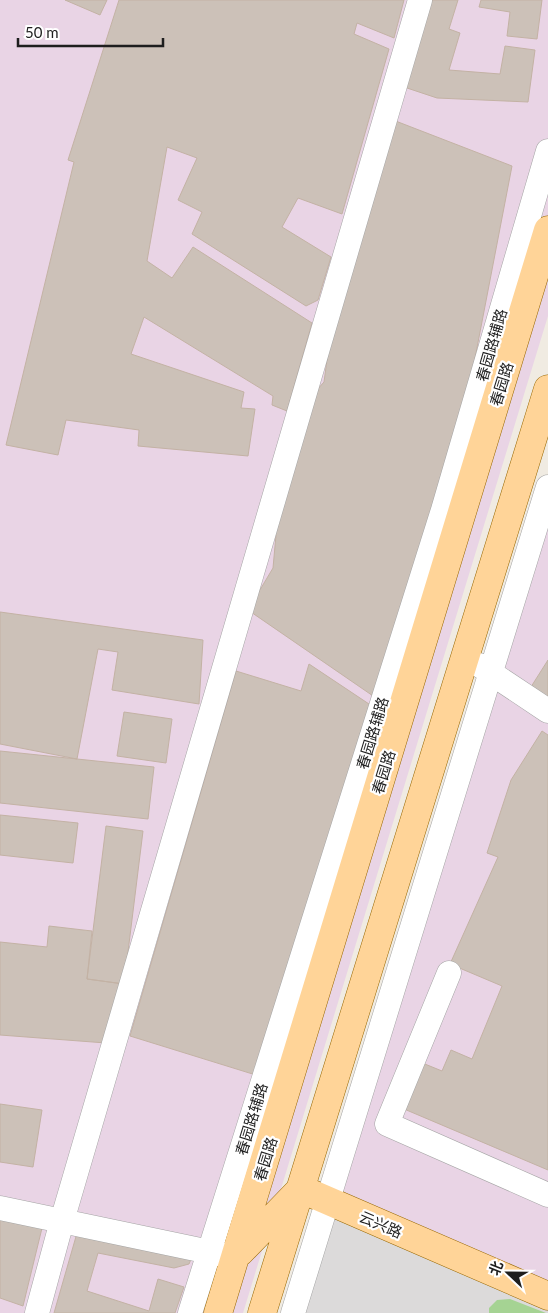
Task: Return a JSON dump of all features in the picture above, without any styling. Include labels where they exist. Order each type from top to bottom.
[{"type":"main road","name":"春园路","points":[[218,1313],[222,1254],[548,230]]},
{"type":"main road","points":[[262,1313],[548,389]]},
{"type":"main road","points":[[222,1254],[300,1189]]},
{"type":"main road","name":"云兴路","points":[[300,1189],[548,1296]]},
{"type":"street","points":[[37,1313],[62,1221],[420,0]]},
{"type":"street","name":"春园路辅路","points":[[190,1313],[222,1254],[548,150]]},
{"type":"street","points":[[293,1313],[548,487]]},
{"type":"street","points":[[466,656],[548,711]]},
{"type":"street","points":[[449,973],[387,1124],[548,1195]]},
{"type":"street","points":[[0,1208],[222,1254]]},
{"type":"shaded area","points":[[0,0],[548,0],[548,316],[243,1313],[0,1313]]},
{"type":"shaded area","points":[[548,517],[548,1296],[328,1201]]},
{"type":"shaded area","points":[[328,1201],[548,1296],[548,1313],[293,1313]]},
{"type":"green space","points":[[510,1299],[546,1313],[489,1313],[489,1308],[497,1300]]},
{"type":"building","points":[[65,0],[107,0],[100,15]]},
{"type":"building","points":[[119,0],[404,0],[394,38],[357,23],[354,34],[389,49],[342,214],[298,198],[282,227],[331,257],[318,300],[306,306],[192,234],[202,212],[178,200],[197,158],[167,147],[147,261],[172,278],[193,247],[312,323],[287,411],[272,405],[273,396],[144,317],[131,354],[244,392],[241,408],[255,409],[248,456],[138,446],[139,430],[66,420],[58,455],[6,445],[74,162],[68,160]]},
{"type":"building","points":[[429,0],[458,0],[449,29],[460,33],[449,70],[500,74],[505,46],[535,50],[528,102],[437,98],[404,87]]},
{"type":"building","points":[[481,0],[542,0],[537,39],[507,36],[510,12],[479,7]]},
{"type":"building","points":[[393,120],[512,166],[470,384],[376,698],[248,610],[273,568],[276,535],[271,531],[306,402],[324,382],[332,323]]},
{"type":"building","points":[[0,612],[203,640],[199,704],[112,690],[118,652],[98,649],[77,759],[0,744]]},
{"type":"building","points":[[548,660],[548,703],[529,690]]},
{"type":"building","points":[[309,664],[375,708],[259,1076],[130,1036],[236,671],[301,691]]},
{"type":"building","points":[[124,712],[172,719],[166,763],[117,756]]},
{"type":"building","points":[[542,731],[548,735],[548,1170],[397,1106],[415,1060],[442,1071],[451,1050],[472,1059],[502,986],[450,964],[498,857],[487,853],[511,780]]},
{"type":"building","points":[[0,751],[154,767],[148,819],[0,803]]},
{"type":"building","points":[[0,815],[78,823],[73,863],[0,855]]},
{"type":"building","points":[[106,826],[143,831],[124,984],[87,979]]},
{"type":"building","points":[[49,926],[92,931],[87,979],[124,984],[106,1043],[0,1035],[0,942],[47,947]]},
{"type":"building","points":[[0,1104],[42,1110],[33,1167],[0,1162]]},
{"type":"building","points":[[0,1215],[43,1224],[23,1306],[0,1298]]},
{"type":"building","points":[[77,1233],[192,1257],[189,1264],[174,1268],[98,1253],[87,1291],[149,1311],[158,1279],[184,1287],[175,1313],[54,1313]]}]
